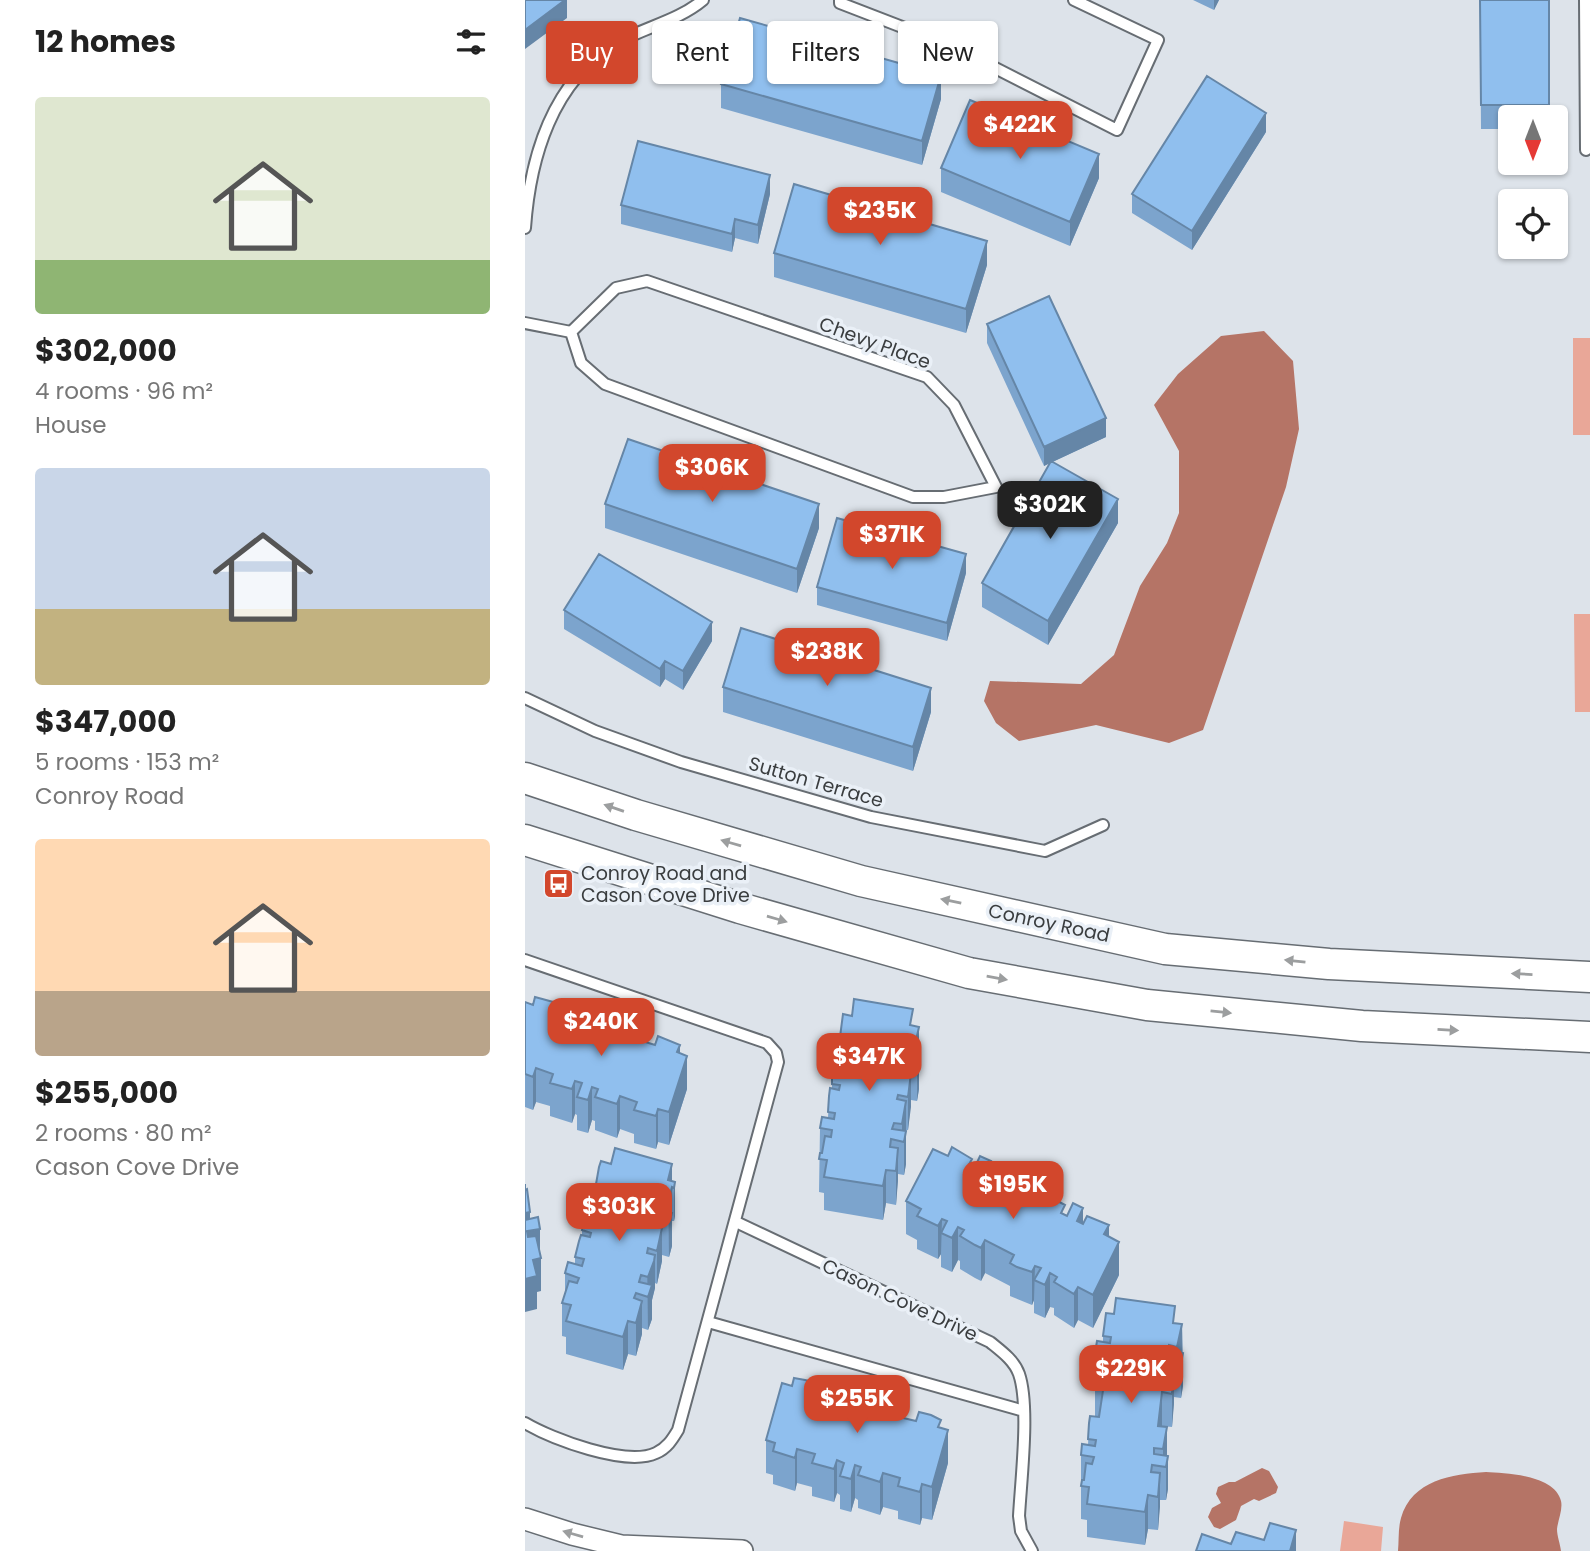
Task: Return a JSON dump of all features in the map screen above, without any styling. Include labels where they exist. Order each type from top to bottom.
[{"type":"main road","name":"Conroy Road","points":[[525,778],[636,816],[861,881],[1165,948],[1329,964],[1590,977]]},
{"type":"main road","points":[[525,840],[740,908],[969,973],[1160,1006],[1362,1026],[1590,1037]]},
{"type":"street","points":[[525,1519],[621,1548],[742,1551]]},
{"type":"lane","points":[[525,228],[527,181],[547,123],[578,75],[616,44],[692,9],[703,0]]},
{"type":"lane","points":[[840,0],[841,3],[954,47],[1117,130],[1158,40],[1074,0]]},
{"type":"lane","points":[[1586,4],[1586,150]]},
{"type":"lane","name":"Chevy Place","points":[[647,281],[927,377],[954,405],[996,487],[944,497],[913,497],[605,384],[581,363],[571,332],[616,288],[647,281]]},
{"type":"lane","points":[[525,323],[571,332]]},
{"type":"lane","name":"Sutton Terrace","points":[[525,698],[595,731],[681,762],[871,817],[1045,851],[1103,825]]},
{"type":"lane","points":[[525,960],[751,1037],[772,1047],[776,1053],[777,1071],[678,1430],[668,1446],[653,1454],[629,1457],[567,1441],[525,1423]]},
{"type":"lane","name":"Cason Cove Drive","points":[[736,1222],[990,1342],[1008,1356],[1019,1372],[1024,1411],[1019,1516],[1021,1531],[1032,1551]]},
{"type":"lane","points":[[708,1322],[1024,1411]]},
{"type":"shaded area","points":[[1264,331],[1293,361],[1299,429],[1286,487],[1203,730],[1169,743],[1096,725],[1019,741],[996,723],[984,701],[990,681],[1081,684],[1114,655],[1140,586],[1167,543],[1179,513],[1179,451],[1154,405],[1178,374],[1221,336]]},
{"type":"shaded area","points":[[1573,338],[1590,338],[1590,435],[1573,435]]},
{"type":"shaded area","points":[[1574,614],[1590,614],[1590,712],[1575,712]]},
{"type":"shaded area","points":[[1262,1468],[1269,1471],[1278,1487],[1276,1493],[1241,1506],[1236,1520],[1220,1529],[1214,1527],[1208,1517],[1212,1508],[1221,1503],[1216,1494],[1218,1487],[1235,1482]]},
{"type":"shaded area","points":[[1486,1472],[1529,1477],[1557,1492],[1561,1501],[1557,1529],[1561,1551],[1398,1551],[1401,1518],[1414,1495],[1424,1487],[1447,1477]]},
{"type":"shaded area","points":[[1344,1521],[1383,1527],[1381,1551],[1340,1551]]},
{"type":"building","points":[[525,0],[565,0],[525,30]]},
{"type":"building","points":[[1480,0],[1549,0],[1549,105],[1481,105]]},
{"type":"building","points":[[753,22],[767,26],[767,84],[884,84],[884,59],[898,63],[898,84],[938,84],[922,141],[721,84],[753,84]]},
{"type":"building","points":[[1207,76],[1266,113],[1192,231],[1132,194]]},
{"type":"building","points":[[970,100],[1099,154],[1070,222],[941,168]]},
{"type":"building","points":[[638,141],[770,175],[758,225],[735,219],[732,234],[621,205]]},
{"type":"building","points":[[794,184],[987,241],[966,309],[774,253]]},
{"type":"building","points":[[1049,296],[1106,418],[1044,447],[987,324]]},
{"type":"building","points":[[628,439],[819,504],[797,569],[605,504]]},
{"type":"building","points":[[1051,461],[1118,499],[1048,621],[982,583]]},
{"type":"building","points":[[837,518],[966,554],[947,623],[817,587]]},
{"type":"building","points":[[599,554],[712,622],[683,671],[665,661],[660,669],[564,610]]},
{"type":"building","points":[[741,628],[931,688],[913,747],[723,687]]},
{"type":"building","points":[[535,997],[557,1003],[555,1012],[572,1017],[574,1009],[586,1013],[596,1018],[594,1025],[600,1027],[604,1014],[615,1018],[611,1031],[617,1032],[619,1025],[630,1027],[642,1031],[639,1040],[655,1045],[658,1036],[680,1045],[677,1052],[687,1056],[669,1112],[658,1109],[656,1116],[634,1110],[637,1102],[620,1096],[617,1104],[595,1097],[598,1089],[592,1087],[588,1100],[577,1097],[582,1083],[575,1081],[572,1089],[550,1083],[553,1074],[536,1068],[533,1077],[525,1074],[525,1002],[533,1005]]},
{"type":"building","points":[[854,999],[913,1009],[910,1025],[919,1027],[914,1049],[906,1048],[905,1054],[919,1056],[917,1067],[903,1065],[902,1072],[911,1073],[908,1097],[898,1095],[897,1099],[906,1101],[902,1124],[894,1123],[892,1129],[906,1131],[904,1142],[891,1139],[890,1147],[898,1148],[896,1171],[886,1170],[883,1186],[824,1177],[827,1160],[819,1159],[825,1136],[831,1137],[832,1130],[820,1128],[822,1117],[834,1119],[835,1113],[828,1112],[830,1088],[839,1090],[840,1085],[832,1084],[832,1077],[837,1061],[844,1062],[845,1056],[832,1053],[834,1042],[847,1044],[848,1038],[840,1037],[843,1014],[852,1016]]},
{"type":"building","points":[[952,1147],[972,1159],[968,1166],[974,1169],[980,1156],[991,1161],[984,1174],[990,1177],[994,1170],[1016,1179],[1011,1188],[1041,1203],[1045,1195],[1065,1205],[1061,1213],[1067,1216],[1073,1203],[1083,1208],[1077,1221],[1083,1224],[1087,1216],[1109,1225],[1104,1234],[1119,1242],[1093,1295],[1078,1287],[1074,1294],[1054,1282],[1057,1277],[1050,1273],[1045,1285],[1034,1280],[1041,1268],[1035,1266],[1032,1272],[1017,1267],[1010,1263],[1014,1255],[985,1240],[981,1248],[960,1236],[964,1230],[958,1227],[952,1238],[941,1233],[947,1221],[942,1219],[938,1226],[917,1216],[921,1209],[906,1201],[933,1149],[948,1156]]},
{"type":"building","points":[[615,1148],[672,1164],[668,1180],[675,1182],[668,1204],[661,1202],[659,1209],[672,1213],[669,1223],[656,1220],[655,1226],[662,1228],[657,1251],[648,1248],[647,1253],[655,1255],[654,1261],[648,1277],[641,1275],[639,1282],[652,1285],[648,1297],[636,1293],[634,1298],[642,1301],[636,1323],[628,1321],[623,1337],[566,1321],[571,1305],[562,1303],[569,1281],[577,1283],[579,1278],[565,1273],[568,1262],[582,1266],[584,1259],[575,1257],[581,1235],[590,1237],[591,1233],[582,1230],[589,1207],[598,1210],[599,1204],[586,1201],[589,1190],[603,1194],[604,1186],[596,1184],[599,1167],[601,1161],[611,1164]]},
{"type":"building","points":[[527,1189],[530,1212],[525,1213],[525,1190]]},
{"type":"building","points":[[538,1217],[540,1229],[527,1231],[528,1237],[536,1236],[541,1258],[533,1260],[537,1276],[525,1279],[525,1220]]},
{"type":"building","points":[[1116,1298],[1175,1306],[1173,1323],[1182,1324],[1177,1347],[1169,1345],[1169,1351],[1183,1353],[1181,1365],[1167,1363],[1166,1370],[1174,1371],[1172,1394],[1162,1392],[1158,1426],[1167,1427],[1163,1449],[1154,1448],[1154,1454],[1168,1456],[1166,1467],[1152,1465],[1151,1472],[1160,1473],[1158,1497],[1148,1495],[1145,1512],[1087,1504],[1089,1487],[1081,1486],[1086,1463],[1092,1464],[1094,1457],[1081,1455],[1082,1444],[1095,1446],[1096,1440],[1088,1439],[1090,1416],[1099,1417],[1104,1384],[1095,1383],[1100,1360],[1107,1361],[1108,1355],[1095,1353],[1097,1341],[1110,1343],[1111,1337],[1103,1336],[1106,1313],[1114,1314]]},
{"type":"building","points":[[794,1378],[817,1383],[814,1392],[831,1397],[833,1389],[855,1396],[853,1403],[860,1405],[863,1392],[874,1395],[871,1408],[877,1410],[879,1402],[890,1404],[902,1408],[899,1417],[916,1421],[919,1412],[941,1420],[938,1427],[948,1430],[932,1487],[922,1484],[920,1492],[898,1486],[900,1478],[883,1473],[880,1482],[858,1475],[861,1467],[855,1465],[851,1479],[840,1476],[844,1463],[837,1460],[834,1469],[812,1463],[815,1454],[797,1449],[795,1458],[773,1451],[775,1443],[766,1440],[782,1383],[792,1386]]},
{"type":"building","points":[[1270,1523],[1296,1530],[1290,1551],[1196,1551],[1202,1534],[1231,1544],[1236,1532],[1264,1540]]},
{"type":"place","name":"Conroy Road and Cason Cove Drive","points":[[558,884]]}]
